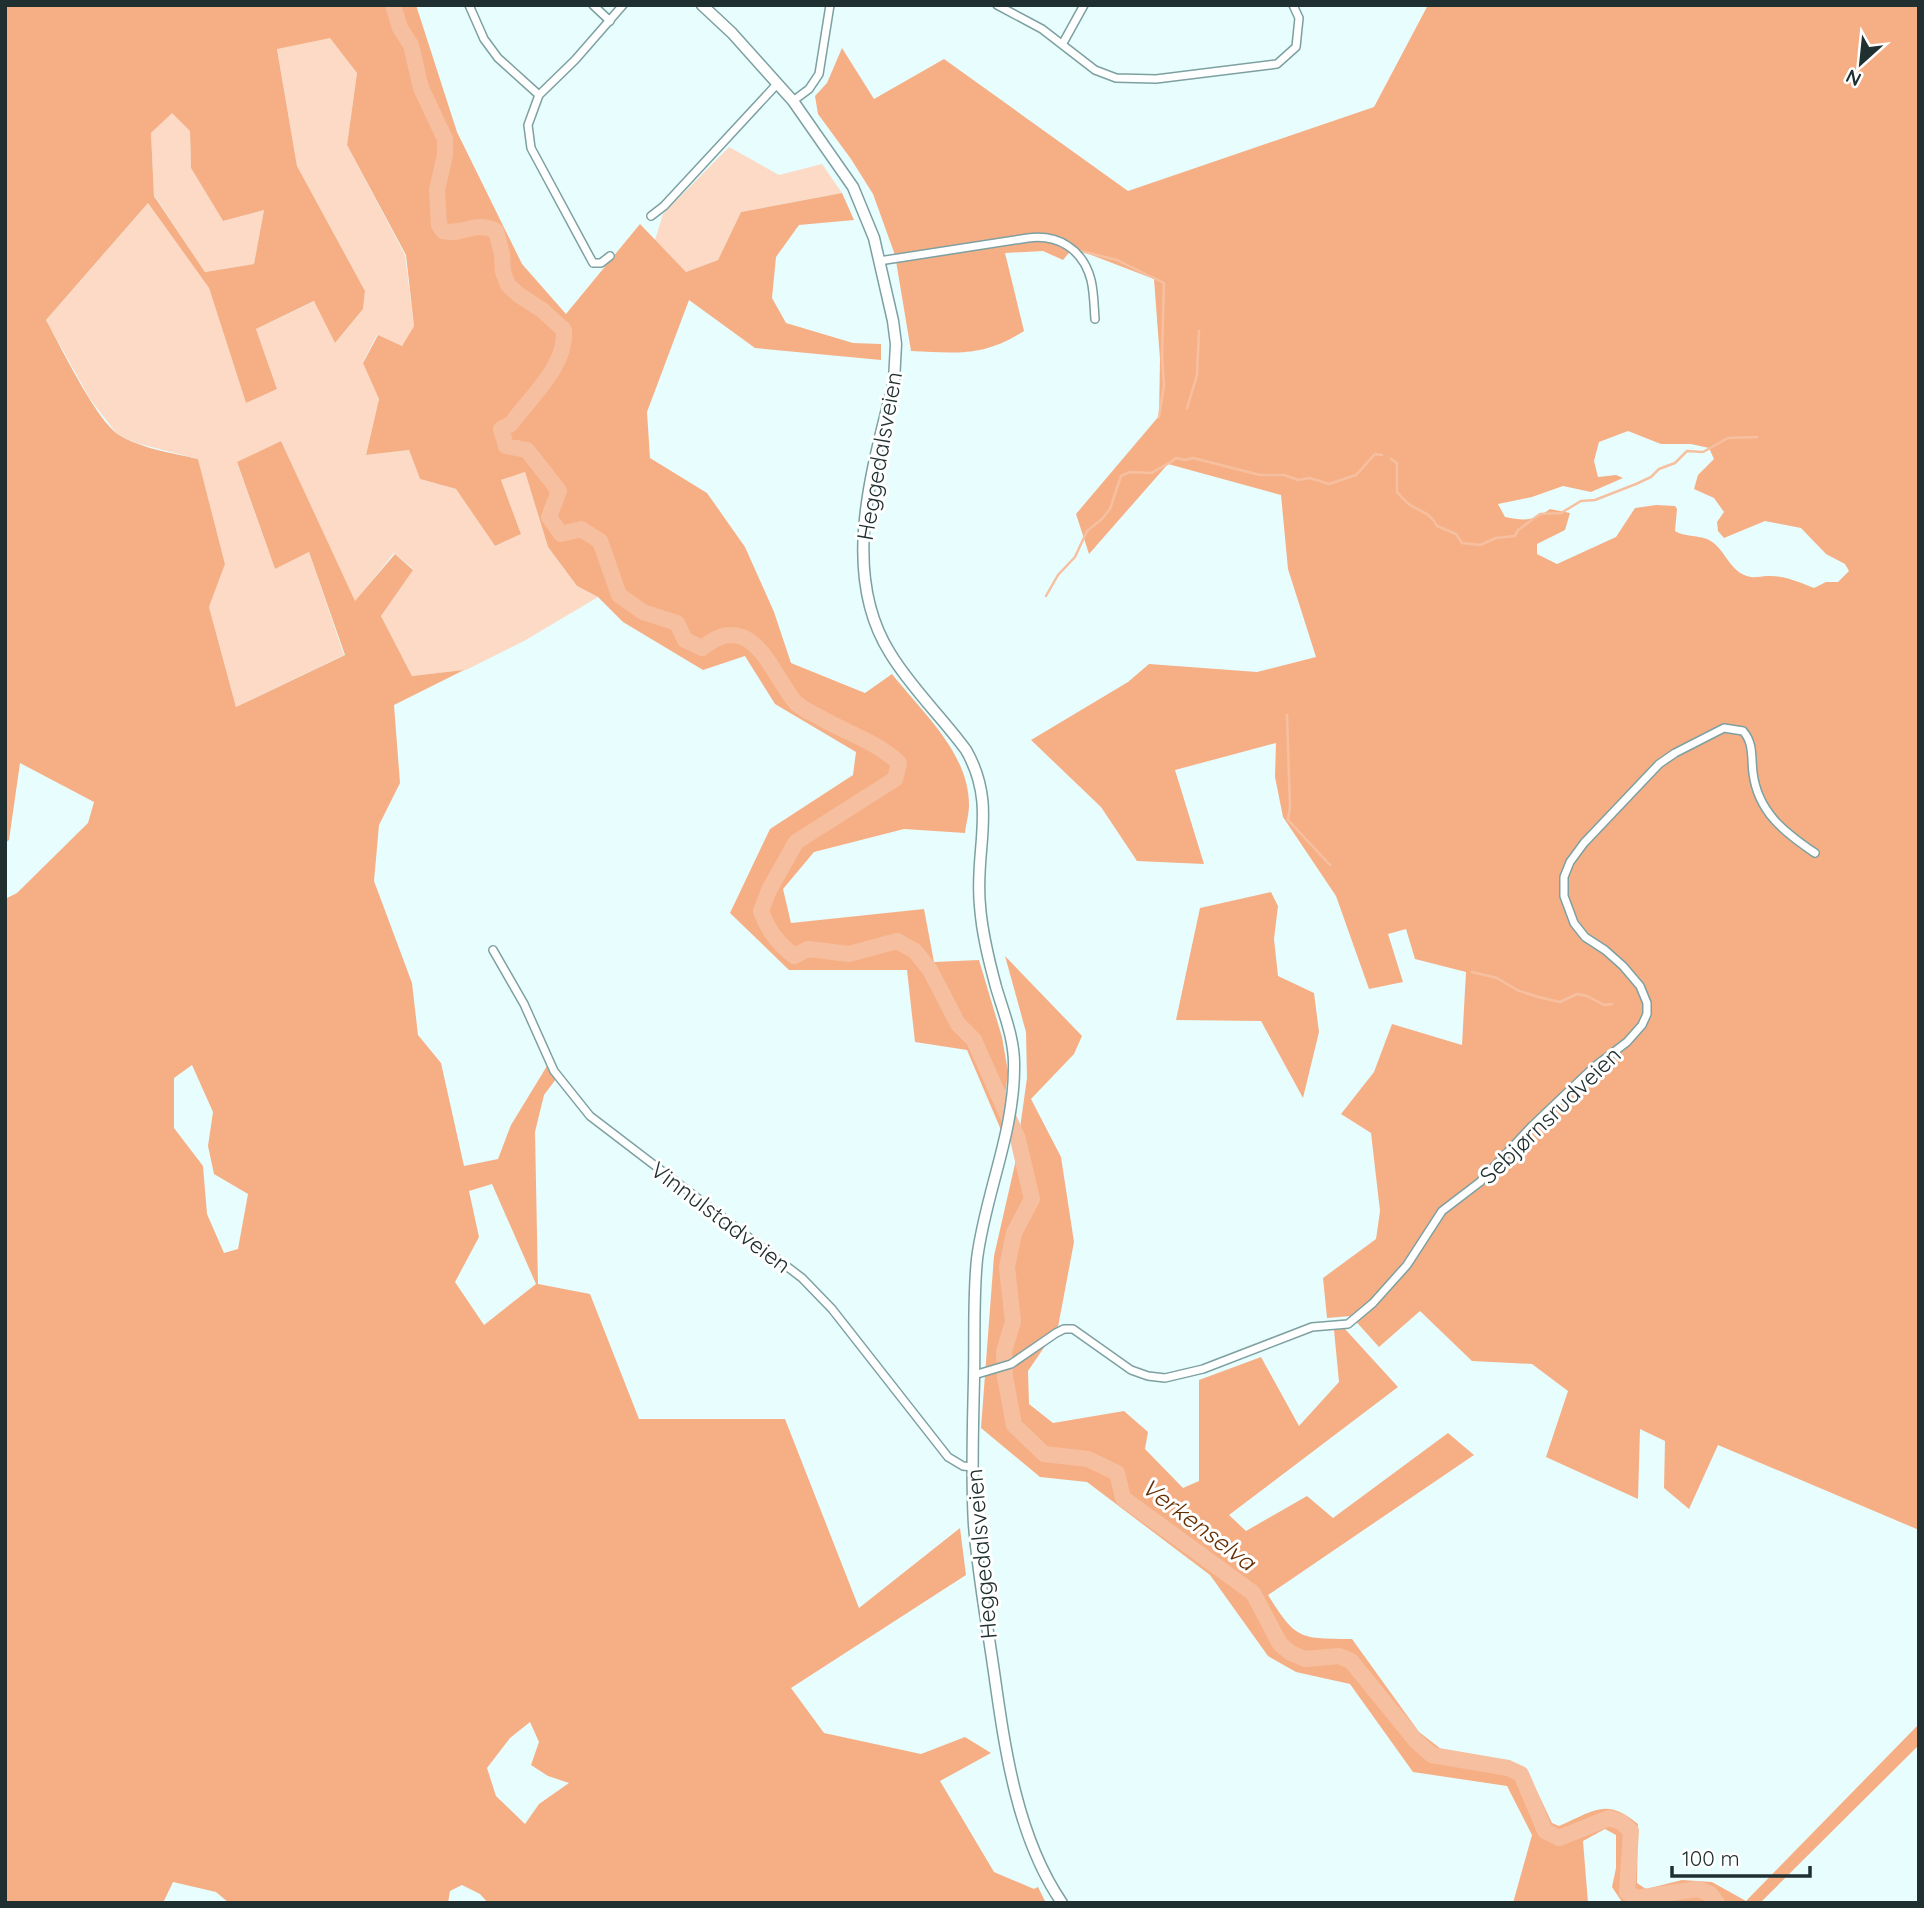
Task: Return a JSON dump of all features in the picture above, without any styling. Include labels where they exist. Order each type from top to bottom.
[{"type":"main road","name":"Heggedalsveien","points":[[702,5],[732,33],[793,101],[853,187],[874,237],[893,321],[896,361],[894,381],[865,524],[862,560],[864,582],[874,622],[890,653],[966,750],[981,785],[984,815],[979,900],[988,958],[1014,1052],[1014,1083],[977,1258],[972,1467],[976,1548],[1004,1739],[1019,1804],[1038,1858],[1062,1903]]},
{"type":"street","points":[[469,5],[484,38],[498,58],[539,95]]},
{"type":"street","points":[[593,5],[610,21]]},
{"type":"street","points":[[610,256],[601,263],[593,263],[531,148],[528,125],[539,95],[623,5]]},
{"type":"street","points":[[793,101],[809,89],[818,74],[830,5]]},
{"type":"street","points":[[997,5],[1042,29],[1095,70],[1116,78],[1129,79],[1156,79],[1277,64],[1296,47],[1299,18],[1293,5]]},
{"type":"street","points":[[1063,43],[1084,5]]},
{"type":"street","points":[[651,216],[664,206],[778,83]]},
{"type":"street","points":[[879,261],[1049,237],[1070,249],[1084,264],[1091,280],[1095,319]]},
{"type":"street","name":"Sebjørnsrudveien","points":[[974,1375],[1011,1364],[1056,1333],[1073,1329],[1131,1370],[1165,1378],[1183,1376],[1312,1327],[1348,1324],[1373,1303],[1407,1265],[1442,1211],[1480,1182],[1541,1118],[1594,1067],[1627,1042],[1642,1025],[1647,1014],[1647,1003],[1640,986],[1623,966],[1585,937],[1574,923],[1564,896],[1564,877],[1570,862],[1584,843],[1659,764],[1675,753],[1724,728],[1743,731],[1751,744],[1757,793],[1766,812],[1777,825],[1815,853]]},
{"type":"street","name":"Vinnulstadveien","points":[[493,950],[524,1004],[554,1071],[590,1116],[802,1278],[832,1309],[948,1457],[958,1464],[972,1467]]},
{"type":"shaded area","points":[[5,5],[416,5],[457,132],[522,264],[566,314],[640,224],[686,272],[718,260],[741,212],[842,193],[854,220],[799,225],[776,257],[772,298],[786,323],[853,343],[881,344],[881,360],[755,348],[689,300],[647,412],[650,458],[707,493],[745,547],[774,612],[791,663],[865,693],[892,674],[930,718],[953,751],[967,786],[969,808],[965,833],[904,829],[814,852],[783,889],[791,923],[924,909],[934,962],[979,960],[1002,1037],[1008,1072],[1001,1130],[967,1050],[915,1042],[907,970],[789,970],[730,913],[770,829],[853,775],[856,752],[775,704],[745,656],[703,670],[623,622],[598,597],[577,586],[548,547],[525,472],[501,480],[521,534],[495,546],[456,489],[420,479],[409,450],[366,455],[379,399],[363,363],[378,335],[402,346],[414,326],[406,255],[347,145],[357,73],[330,38],[277,49],[297,166],[365,291],[363,309],[335,343],[314,301],[256,329],[277,389],[246,403],[209,288],[148,203],[46,320],[79,382],[110,427],[119,435],[138,444],[198,459],[225,564],[209,607],[236,707],[345,655],[309,552],[275,569],[237,462],[281,441],[355,601],[395,554],[413,570],[381,616],[412,676],[464,670],[394,705],[400,783],[379,825],[374,881],[412,983],[418,1035],[441,1063],[464,1166],[498,1159],[511,1125],[547,1066],[556,1079],[544,1095],[535,1132],[538,1284],[590,1294],[639,1419],[785,1419],[859,1608],[960,1528],[966,1575],[791,1688],[824,1733],[921,1754],[965,1737],[991,1753],[940,1781],[994,1872],[1034,1889],[1038,1887],[1046,1903],[488,1903],[480,1894],[462,1885],[450,1891],[448,1903],[229,1903],[216,1892],[173,1882],[163,1903],[5,1903],[5,899],[17,893],[88,823],[94,802],[20,763],[9,840],[5,843]],"holes":[[[172,113],[190,131],[191,168],[223,221],[264,210],[254,264],[205,272],[154,196],[151,133]],[[192,1065],[213,1112],[208,1146],[214,1174],[248,1194],[238,1249],[224,1253],[207,1214],[203,1166],[174,1128],[174,1078]],[[492,1184],[536,1284],[484,1325],[455,1282],[479,1237],[469,1191]],[[530,1722],[539,1742],[531,1765],[548,1776],[569,1783],[539,1804],[525,1824],[496,1796],[487,1768],[510,1738]]]},
{"type":"shaded area","points":[[1428,5],[1919,5],[1919,1530],[1718,1445],[1689,1509],[1664,1488],[1665,1441],[1640,1429],[1638,1499],[1546,1457],[1568,1391],[1532,1364],[1472,1361],[1420,1311],[1379,1347],[1351,1316],[1327,1318],[1323,1278],[1376,1239],[1380,1211],[1371,1133],[1341,1114],[1374,1072],[1392,1024],[1462,1045],[1466,972],[1415,959],[1406,929],[1388,934],[1403,982],[1369,989],[1336,896],[1283,817],[1275,777],[1276,743],[1175,770],[1204,864],[1137,861],[1101,807],[1031,740],[1128,682],[1149,664],[1257,672],[1316,657],[1288,569],[1281,495],[1168,464],[1089,554],[1076,514],[1159,416],[1160,359],[1154,279],[1073,248],[1063,260],[1043,251],[1005,253],[1024,331],[996,345],[969,352],[911,351],[895,255],[873,194],[818,114],[815,96],[827,83],[842,48],[874,99],[944,59],[1128,191],[1374,107]],"holes":[[[1628,431],[1661,444],[1691,444],[1709,448],[1714,459],[1698,475],[1694,489],[1714,498],[1724,512],[1717,522],[1718,531],[1724,538],[1765,521],[1801,528],[1826,554],[1845,564],[1849,571],[1838,582],[1826,582],[1814,588],[1791,579],[1743,575],[1719,548],[1707,539],[1675,531],[1675,506],[1656,505],[1635,508],[1616,537],[1557,564],[1537,554],[1537,544],[1565,530],[1570,513],[1550,509],[1534,518],[1518,519],[1505,517],[1498,504],[1532,497],[1563,486],[1591,492],[1623,478],[1616,475],[1598,477],[1594,461],[1599,442]]]},
{"type":"shaded area","points":[[330,37],[357,73],[347,145],[405,255],[414,326],[402,346],[377,335],[363,362],[379,399],[366,455],[409,450],[420,479],[456,489],[495,546],[521,534],[501,480],[525,472],[548,547],[577,586],[598,597],[524,641],[466,670],[412,676],[381,616],[413,569],[394,553],[355,602],[281,441],[237,463],[275,569],[309,552],[344,655],[236,707],[209,607],[225,564],[198,459],[136,443],[117,434],[90,399],[46,320],[148,203],[209,288],[246,403],[277,389],[256,329],[315,301],[335,343],[363,309],[365,291],[297,166],[277,48]]},
{"type":"shaded area","points":[[172,112],[190,131],[191,168],[223,221],[264,210],[254,264],[205,272],[154,195],[151,133]]},
{"type":"shaded area","points":[[729,147],[779,175],[822,164],[842,193],[741,212],[718,260],[686,272],[655,240],[663,214]]},
{"type":"shaded area","points":[[1271,892],[1278,906],[1274,939],[1278,976],[1314,993],[1319,1032],[1303,1098],[1261,1021],[1176,1020],[1200,908]]},
{"type":"shaded area","points":[[1005,956],[1082,1036],[1074,1054],[1031,1099],[1061,1157],[1074,1242],[1058,1327],[1028,1371],[1029,1404],[1053,1423],[1124,1411],[1148,1432],[1145,1449],[1183,1488],[1199,1481],[1199,1380],[1261,1357],[1299,1426],[1339,1382],[1334,1330],[1345,1329],[1398,1387],[1229,1515],[1246,1531],[1307,1496],[1333,1518],[1448,1433],[1474,1455],[1268,1595],[1286,1621],[1301,1634],[1310,1637],[1352,1639],[1419,1732],[1445,1752],[1512,1762],[1527,1770],[1552,1823],[1559,1826],[1600,1809],[1617,1811],[1627,1816],[1638,1824],[1637,1883],[1646,1889],[1682,1880],[1712,1882],[1746,1901],[1919,1724],[1919,1745],[1760,1903],[1622,1902],[1612,1887],[1616,1868],[1616,1835],[1605,1829],[1583,1841],[1588,1903],[1513,1903],[1532,1835],[1507,1786],[1413,1772],[1350,1684],[1296,1672],[1268,1656],[1210,1575],[1087,1482],[1040,1477],[981,1428],[994,1256],[1015,1164],[1027,1078],[1026,1032]]},
{"type":"waterway","name":"Verkenselva","points":[[393,5],[400,28],[411,45],[421,88],[445,139],[445,155],[437,190],[439,225],[443,231],[450,232],[475,227],[496,231],[508,285],[564,330],[560,356],[554,368],[511,424],[501,429],[506,446],[527,450],[559,491],[549,517],[561,534],[581,529],[600,541],[619,595],[643,612],[677,623],[685,640],[702,648],[725,635],[736,635],[751,642],[765,657],[798,705],[872,744],[899,763],[895,779],[796,842],[769,890],[761,911],[774,936],[794,956],[808,949],[849,954],[897,941],[915,951],[930,970],[958,1024],[974,1040],[1018,1139],[1032,1199],[1014,1233],[1007,1267],[1013,1322],[1004,1351],[1005,1377],[1014,1425],[1044,1454],[1088,1459],[1117,1473],[1123,1498],[1253,1593],[1280,1644],[1305,1659],[1339,1656],[1351,1661],[1416,1741],[1432,1755],[1508,1768],[1521,1774],[1545,1831],[1559,1838],[1609,1818],[1621,1822],[1631,1831],[1627,1892],[1636,1898],[1698,1889],[1710,1894],[1717,1903]]},
{"type":"waterway","points":[[1081,251],[1117,260],[1164,283],[1164,385],[1159,417]]},
{"type":"waterway","points":[[1187,408],[1197,375],[1199,331]]},
{"type":"waterway","points":[[1391,459],[1397,463],[1397,492],[1410,505],[1429,515],[1437,526],[1456,534],[1462,543],[1480,545],[1496,538],[1515,536],[1518,530],[1540,514],[1561,513],[1581,501],[1595,500],[1636,484],[1651,477],[1659,469],[1675,463],[1687,451],[1703,452],[1728,438],[1757,437]]},
{"type":"waterway","points":[[1046,596],[1058,575],[1075,557],[1087,531],[1110,509],[1121,476],[1130,472],[1152,473],[1176,458],[1193,458],[1260,475],[1284,475],[1298,480],[1310,478],[1329,484],[1356,475],[1375,454],[1382,455]]},
{"type":"waterway","points":[[1287,715],[1290,807],[1288,820],[1330,865]]},
{"type":"waterway","points":[[1472,972],[1497,978],[1517,990],[1538,997],[1560,1002],[1577,994],[1604,1005],[1612,1004]]}]
